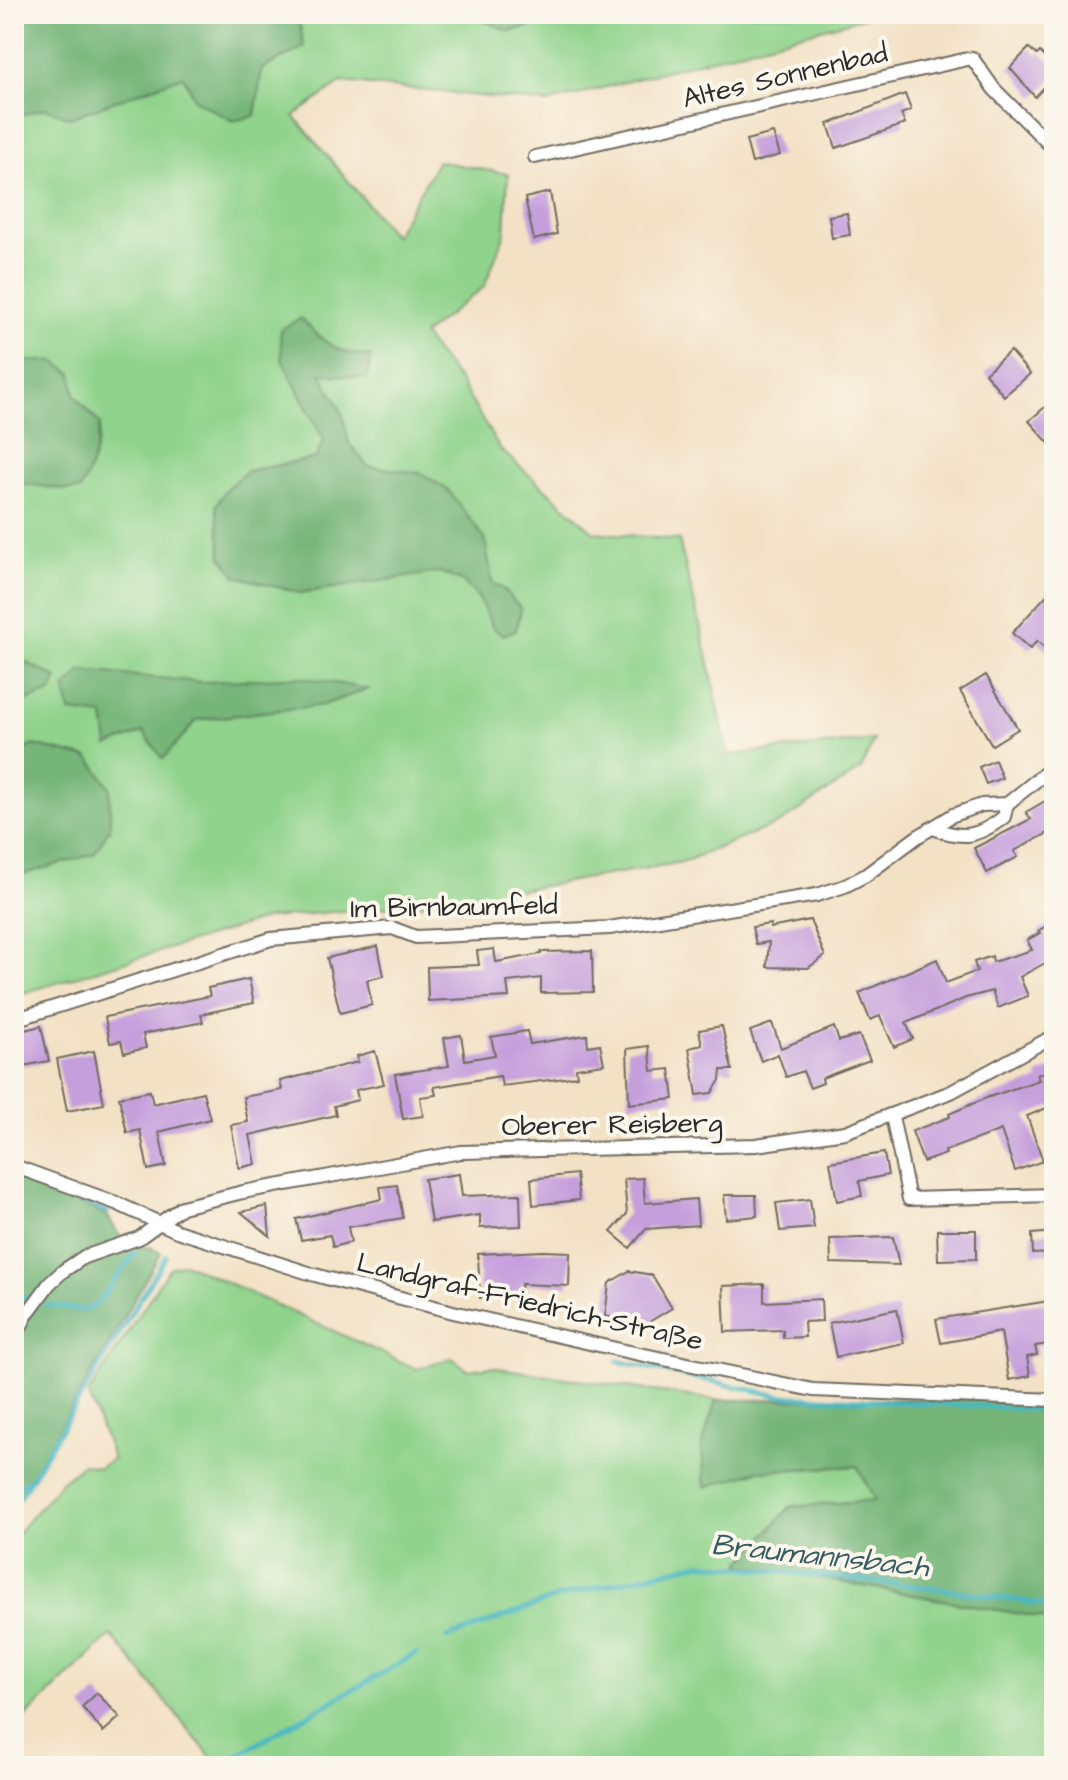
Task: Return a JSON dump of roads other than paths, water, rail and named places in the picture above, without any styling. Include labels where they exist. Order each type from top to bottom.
[{"type":"street","name":"Altes Sonnenbad","points":[[535,157],[972,58],[994,89],[1054,149]]},
{"type":"street","points":[[933,828],[966,837],[979,832],[1004,817],[1007,804],[1054,766]]},
{"type":"street","name":"Im Birnbaumfeld","points":[[14,1020],[271,939],[392,928],[416,937],[609,928],[817,895],[866,875],[953,815],[1007,804]]},
{"type":"street","name":"Oberer Reisberg","points":[[14,1340],[27,1314],[63,1271],[84,1257],[139,1238],[182,1207],[243,1192],[461,1152],[756,1145],[845,1132],[951,1092],[1054,1036]]},
{"type":"street","points":[[892,1116],[909,1199],[1054,1195]]},
{"type":"street","name":"Landgraf-Friedrich-Straße","points":[[14,1166],[116,1203],[159,1223],[315,1275],[453,1312],[625,1351],[813,1390],[1054,1400]]},
{"type":"waterway","points":[[14,1175],[108,1212]]},
{"type":"waterway","points":[[46,1305],[83,1310],[96,1305],[135,1253]]},
{"type":"waterway","points":[[14,1507],[166,1256]]},
{"type":"waterway","points":[[14,1295],[27,1298]]},
{"type":"waterway","points":[[617,1361],[780,1396],[1054,1410]]},
{"type":"waterway","points":[[14,1486],[28,1482]]},
{"type":"waterway","name":"Braumannsbach","points":[[447,1638],[558,1597],[700,1563],[942,1589],[1054,1606]]},
{"type":"waterway","name":"Braumannsbach","points":[[218,1766],[416,1654]]}]
